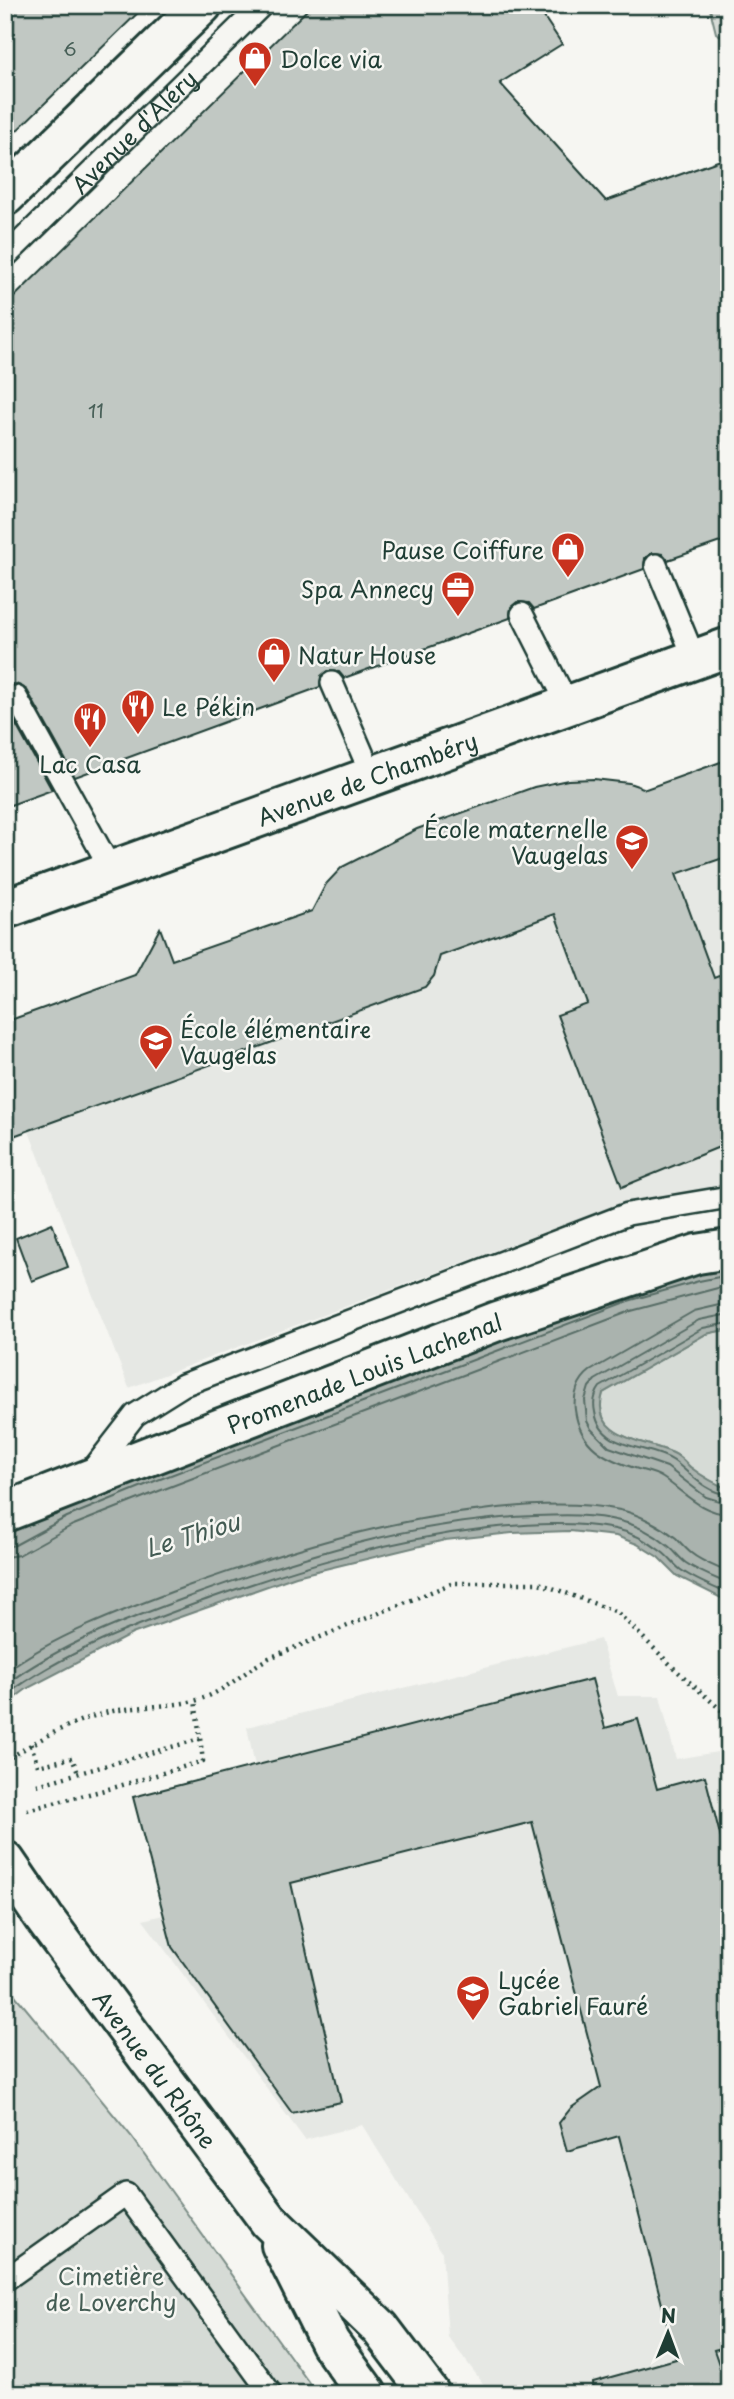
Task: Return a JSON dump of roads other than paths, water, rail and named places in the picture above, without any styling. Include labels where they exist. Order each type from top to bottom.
[{"type":"street","name":"Avenue d'Aléry","points":[[5,196],[202,5]]},
{"type":"street","name":"Avenue de Chambéry","points":[[5,909],[712,653]]},
{"type":"street","name":"Promenade Louis Lachenal","points":[[5,1512],[497,1321],[697,1254],[729,1249]]},
{"type":"street","name":"Avenue du Rhône","points":[[5,1861],[44,1918],[269,2221],[380,2328],[430,2394]]},
{"type":"street","name":"Avenue du Rhône","points":[[5,1884],[44,1918]]},
{"type":"street","name":"Avenue du Rhône","points":[[269,2221],[330,2343],[367,2394]]},
{"type":"lane","name":"Avenue d'Aléry","points":[[5,257],[262,5]]},
{"type":"lane","points":[[104,100],[134,130]]},
{"type":"lane","points":[[656,565],[712,653]]},
{"type":"lane","points":[[522,614],[568,705]]},
{"type":"lane","points":[[332,683],[372,776]]},
{"type":"lane","points":[[16,698],[111,871]]},
{"type":"lane","points":[[83,1482],[135,1415],[183,1385],[628,1214],[729,1197]]},
{"type":"lane","points":[[5,2280],[126,2193],[271,2394]]},
{"type":"water","name":"Le Thiou","points":[[729,1259],[729,1329],[706,1334],[603,1393],[601,1408],[604,1420],[612,1429],[676,1454],[699,1474],[729,1489],[729,1602],[677,1576],[658,1557],[637,1544],[616,1536],[570,1531],[512,1533],[445,1540],[296,1576],[132,1634],[28,1688],[5,1705],[5,1532],[60,1503],[623,1286]]},
{"type":"place","name":"Dolce via","points":[[255,88]]},
{"type":"place","name":"Pause Coiffure","points":[[568,579]]},
{"type":"place","name":"Spa Annecy","points":[[458,618]]},
{"type":"place","name":"Natur House","points":[[274,684]]},
{"type":"place","name":"Le Pékin","points":[[138,736]]},
{"type":"place","name":"Lac Casa","points":[[90,749]]},
{"type":"place","name":"École maternelle Vaugelas","points":[[632,871]]},
{"type":"place","name":"École élémentaire Vaugelas","points":[[156,1071]]},
{"type":"place","name":"Lycée Gabriel Fauré","points":[[473,2022]]},
{"type":"park label","name":"Cimetière de Loverchy","points":[[111,2288]]}]
